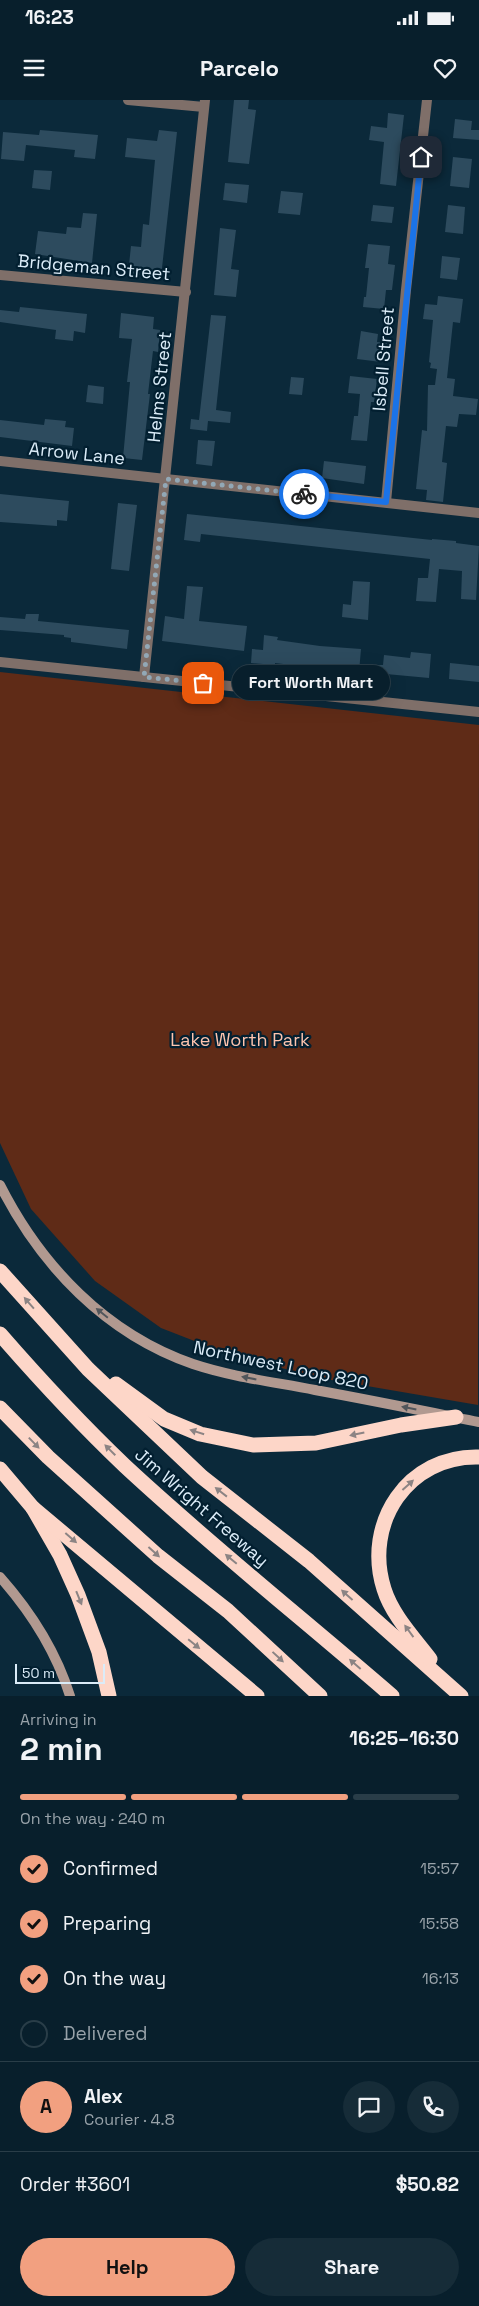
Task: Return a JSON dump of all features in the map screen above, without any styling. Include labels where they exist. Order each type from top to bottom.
[{"type":"highway","points":[[0,1271],[88,1369],[202,1477],[309,1561],[461,1696]]},
{"type":"highway","name":"Jim Wright Freeway","points":[[0,1334],[41,1381],[125,1465],[203,1536],[392,1696]]},
{"type":"highway","points":[[88,1369],[116,1384],[164,1419],[200,1434],[252,1445],[316,1443],[401,1425],[456,1417]]},
{"type":"highway","points":[[0,1408],[48,1457],[158,1556],[228,1611],[320,1696]]},
{"type":"highway","points":[[449,1684],[407,1629],[384,1591],[378,1568],[378,1544],[386,1516],[401,1491],[420,1474],[441,1463],[468,1457],[479,1457]]},
{"type":"highway","points":[[0,1469],[33,1508],[258,1696]]},
{"type":"highway","points":[[33,1508],[60,1555],[78,1594],[100,1652],[109,1696]]},
{"type":"main road","name":"Northwest Loop 820","points":[[0,1186],[27,1233],[54,1270],[103,1314],[154,1348],[194,1364],[219,1371],[479,1422]]},
{"type":"main road","points":[[0,1577],[27,1610],[45,1638],[56,1658],[70,1696]]},
{"type":"street","points":[[128,100],[205,104]]},
{"type":"street","name":"Isbell Street","points":[[386,502],[406,290],[427,100]]},
{"type":"street","name":"Helms Street","points":[[144,677],[205,104]]},
{"type":"street","name":"Bridgeman Street","points":[[0,275],[186,292]]},
{"type":"street","name":"Arrow Lane","points":[[0,461],[479,513]]},
{"type":"street","points":[[0,662],[479,712]]},
{"type":"green space","name":"Lake Worth Park","points":[[0,672],[479,725],[478,1405],[326,1379],[233,1356],[161,1328],[95,1281],[31,1209],[0,1143]]},
{"type":"building","points":[[234,100],[249,100],[248,109],[256,110],[249,164],[228,162]]},
{"type":"building","points":[[388,113],[404,115],[396,186],[380,184],[384,142],[369,140],[371,126],[387,128]]},
{"type":"building","points":[[455,119],[472,121],[471,130],[479,130],[479,140],[453,138]]},
{"type":"building","points":[[40,130],[98,135],[95,159],[74,157],[75,150],[26,145],[24,161],[1,159],[3,132],[39,135]]},
{"type":"building","points":[[159,130],[177,132],[161,277],[128,274],[131,246],[141,247],[143,224],[149,225],[155,160],[125,157],[127,138],[157,141]]},
{"type":"building","points":[[453,157],[472,159],[469,188],[450,186]]},
{"type":"building","points":[[34,170],[52,171],[50,190],[32,188]]},
{"type":"building","points":[[225,183],[249,185],[247,203],[223,200]]},
{"type":"building","points":[[281,191],[303,193],[300,215],[278,213]]},
{"type":"building","points":[[373,205],[394,207],[392,223],[371,221]]},
{"type":"building","points":[[448,205],[465,207],[463,234],[445,232]]},
{"type":"building","points":[[83,213],[97,214],[92,263],[35,254],[38,231],[66,234],[67,227],[81,228]]},
{"type":"building","points":[[220,228],[236,230],[231,269],[239,270],[236,297],[214,295]]},
{"type":"building","points":[[368,244],[390,246],[388,264],[395,265],[392,290],[386,290],[384,309],[363,307],[369,268],[365,268]]},
{"type":"building","points":[[442,256],[460,258],[457,280],[440,278]]},
{"type":"building","points":[[438,296],[463,299],[460,323],[453,322],[447,378],[455,379],[453,396],[478,399],[476,415],[459,414],[457,427],[446,426],[442,462],[447,463],[443,502],[426,500],[427,490],[416,489],[422,430],[427,431],[428,385],[435,385],[437,369],[430,368],[431,363],[429,362],[433,320],[423,319],[425,304],[437,305]]},
{"type":"building","points":[[20,307],[87,314],[85,333],[74,331],[73,341],[55,339],[56,330],[0,322],[0,310],[19,312]]},
{"type":"building","points":[[121,313],[154,317],[153,329],[160,330],[158,352],[153,351],[142,460],[123,458],[130,382],[127,382],[132,339],[119,338]]},
{"type":"building","points":[[211,315],[226,316],[216,410],[231,412],[230,423],[208,421],[207,431],[190,429],[191,419],[199,420]]},
{"type":"building","points":[[361,331],[378,334],[377,342],[387,343],[386,351],[391,352],[389,363],[357,359]]},
{"type":"building","points":[[350,376],[377,379],[374,402],[371,402],[367,441],[351,440],[354,416],[358,416],[360,394],[348,393]]},
{"type":"building","points":[[291,377],[304,378],[302,395],[289,394]]},
{"type":"building","points":[[88,385],[104,387],[103,404],[86,402]]},
{"type":"building","points":[[45,419],[66,421],[65,427],[74,428],[72,446],[0,437],[0,420],[44,425]]},
{"type":"building","points":[[198,440],[215,441],[212,466],[196,464]]},
{"type":"building","points":[[324,461],[366,466],[364,484],[322,478]]},
{"type":"building","points":[[0,494],[69,501],[67,521],[57,520],[57,526],[0,522]]},
{"type":"building","points":[[118,503],[137,505],[129,571],[111,569]]},
{"type":"building","points":[[187,514],[456,541],[456,543],[479,546],[476,600],[461,599],[462,571],[439,569],[436,602],[416,601],[418,578],[428,578],[430,559],[201,534],[200,542],[184,540]]},
{"type":"building","points":[[353,581],[370,582],[368,620],[342,617],[343,604],[351,605]]},
{"type":"building","points":[[187,586],[203,587],[199,621],[247,626],[244,651],[162,641],[165,616],[184,619]]},
{"type":"building","points":[[26,614],[39,614],[38,621],[129,630],[127,649],[71,642],[71,638],[64,637],[64,635],[0,630],[0,617],[25,619]]},
{"type":"building","points":[[264,635],[278,637],[277,640],[361,649],[359,672],[337,670],[337,666],[318,664],[317,668],[275,663],[275,665],[251,663],[252,649],[263,650]]},
{"type":"building","points":[[411,652],[431,654],[429,678],[386,674],[386,678],[376,677],[377,665],[383,665],[384,655],[410,658]]},
{"type":"building","points":[[450,663],[479,666],[479,682],[449,679]]},
{"type":"way so far","points":[[203,683],[144,677],[166,479],[304,494]]},
{"type":"place","name":"Fort Worth Mart","points":[[203,683]]},
{"type":"route","points":[[304,494],[386,502],[421,157]]}]
